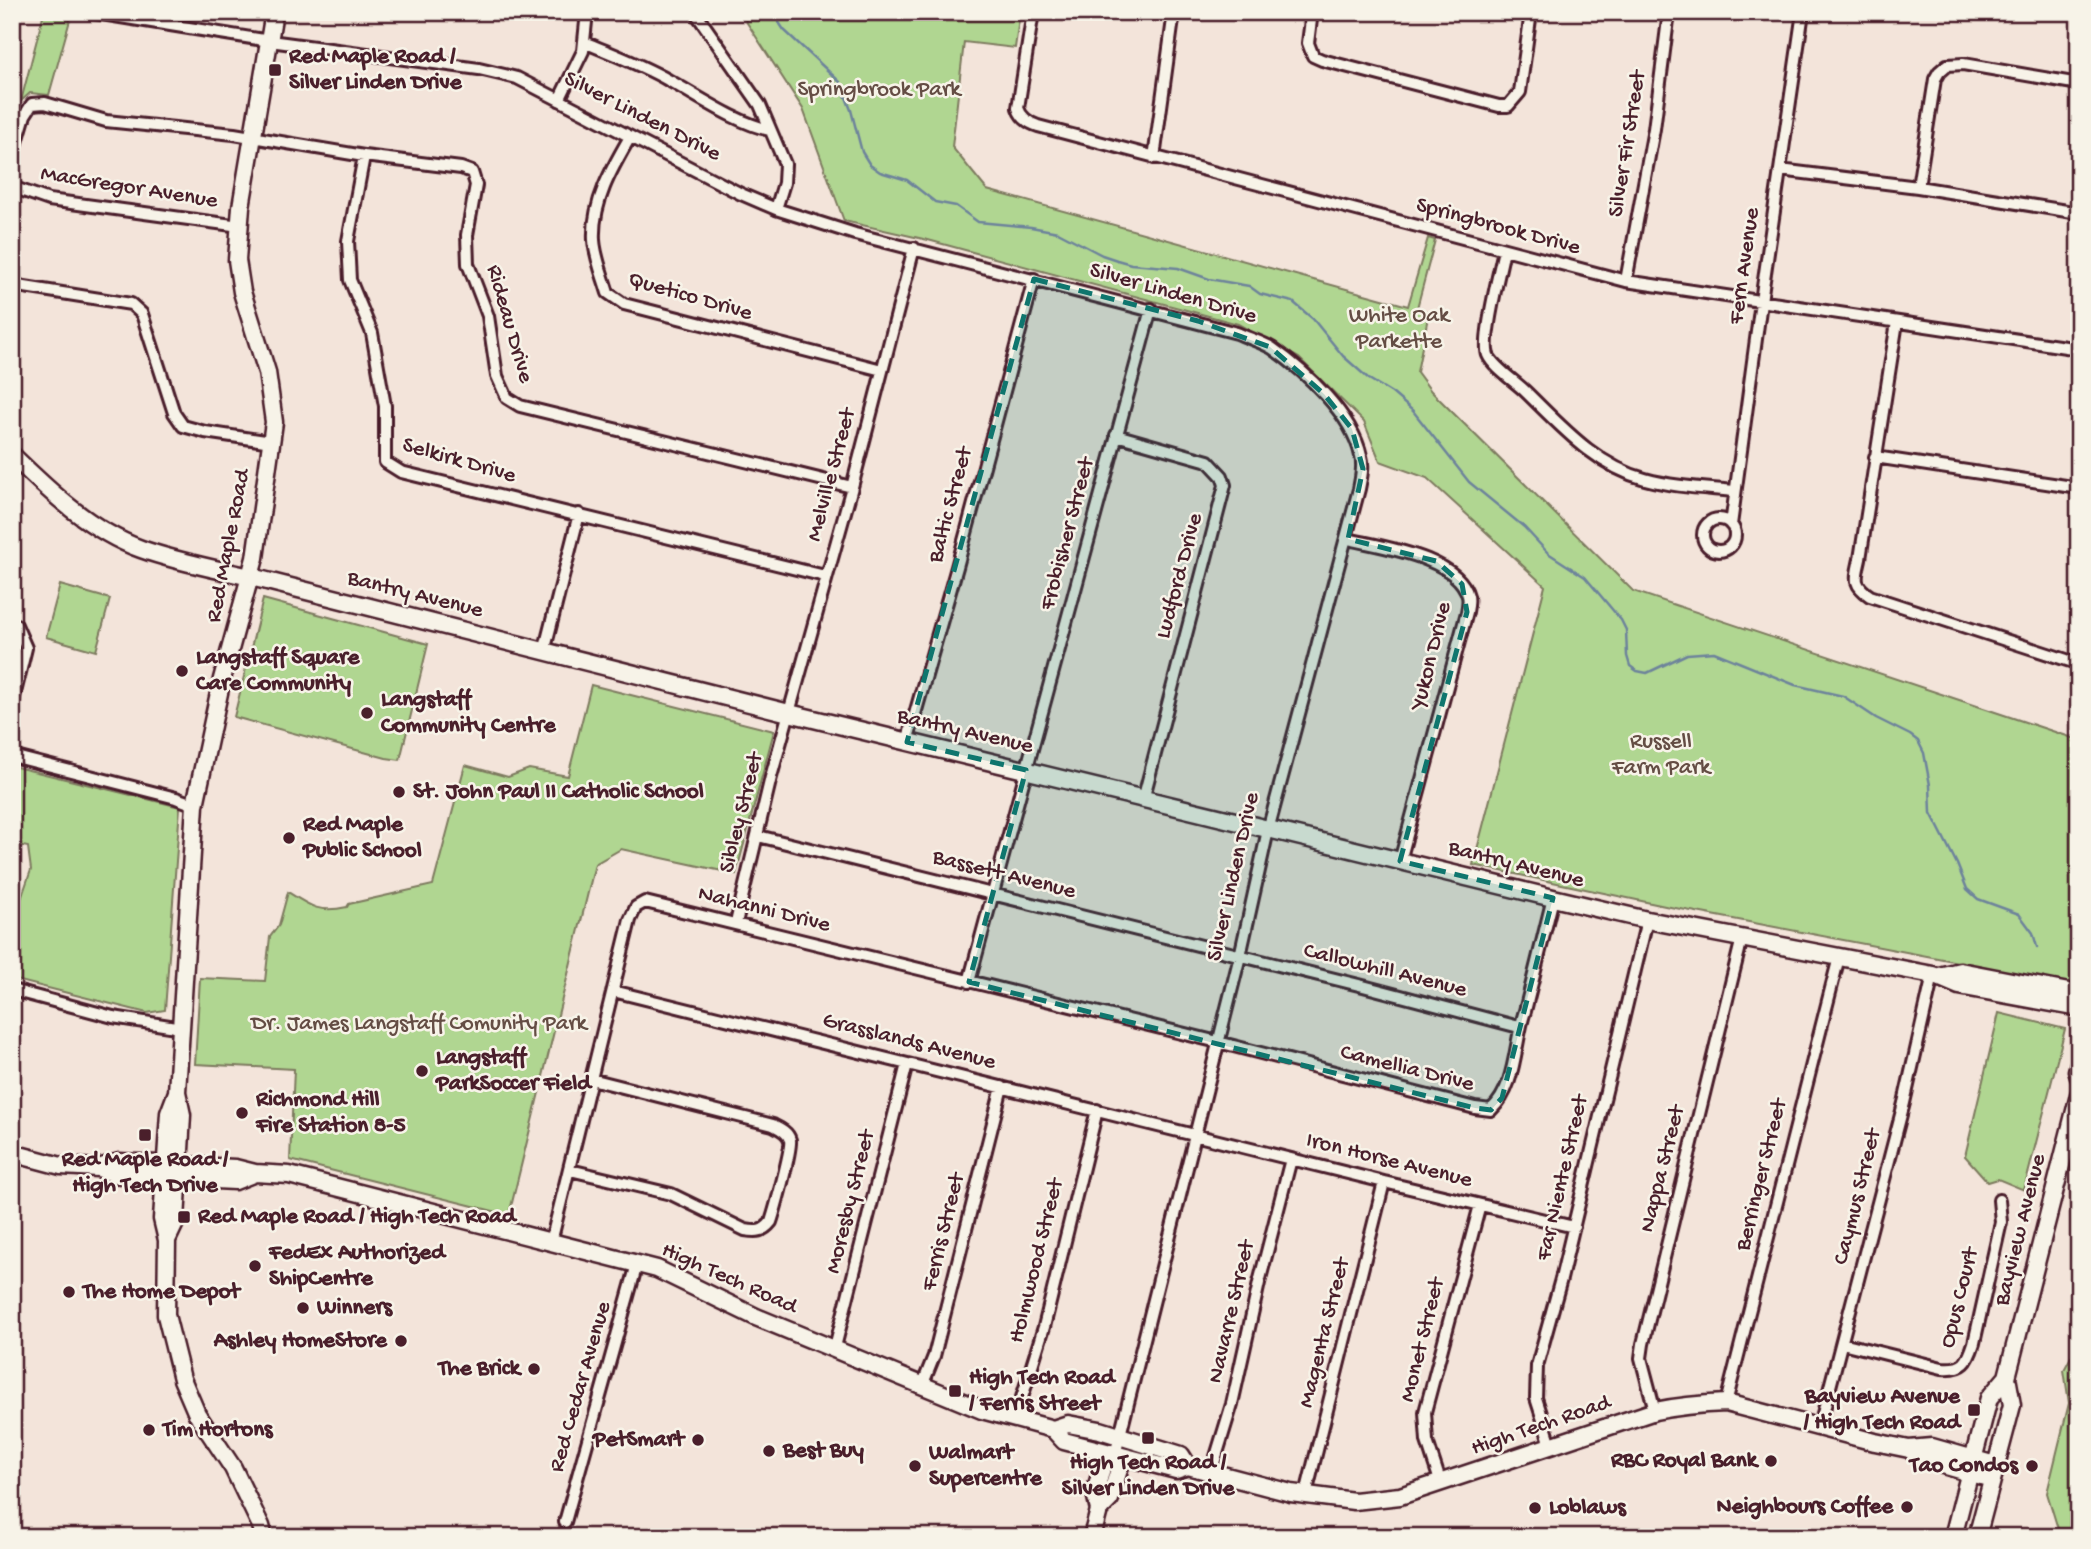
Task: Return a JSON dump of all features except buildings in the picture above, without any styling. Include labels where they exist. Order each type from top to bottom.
[{"type":"street","name":"Silver Linden Drive","points":[[89,12],[270,41],[479,69],[517,78],[776,209],[856,234],[1237,332],[1270,347],[1298,369],[1352,429],[1363,469],[1348,539],[1268,830],[1240,956],[1119,1436],[1115,1455],[1120,1466],[1110,1499],[1099,1510],[1092,1537]]},
{"type":"street","name":"Red Maple Road","points":[[264,1537],[233,1468],[197,1414],[182,1380],[166,1315],[167,1240],[162,1219],[182,1115],[177,1092],[195,805],[222,680],[250,576],[272,442],[273,402],[267,372],[242,292],[237,260],[274,12]]},
{"type":"street","points":[[559,100],[577,65],[584,41],[587,12]]},
{"type":"street","points":[[695,12],[755,98],[785,164],[786,173],[776,209]]},
{"type":"street","name":"Springbrook Drive","points":[[1033,12],[1018,108],[1020,114],[1038,126],[1626,281],[2079,349]]},
{"type":"street","points":[[1154,158],[1174,12]]},
{"type":"street","points":[[1312,12],[1308,43],[1313,55],[1322,60],[1499,106],[1508,106],[1520,92],[1531,12]]},
{"type":"street","name":"Silver Fir Street","points":[[1626,281],[1654,130],[1669,12]]},
{"type":"street","name":"Fern Avenue","points":[[1731,525],[1760,302],[1804,12]]},
{"type":"street","points":[[584,41],[667,79],[748,122],[770,130]]},
{"type":"street","points":[[1918,187],[1935,79],[1947,65],[1963,65],[2079,84]]},
{"type":"street","name":"Rideau Drive","points":[[12,159],[25,115],[32,104],[45,103],[106,121],[254,137],[364,156],[461,168],[472,172],[476,185],[467,235],[468,264],[488,316],[497,376],[507,398],[520,406],[852,487]]},
{"type":"street","name":"Quetico Drive","points":[[630,137],[608,174],[595,226],[594,241],[608,293],[624,304],[882,370]]},
{"type":"street","name":"Selkirk Drive","points":[[364,156],[348,241],[350,280],[372,333],[384,406],[385,462],[401,472],[825,576]]},
{"type":"street","points":[[1780,170],[1918,187],[2079,213]]},
{"type":"street","name":"MacGregor Avenue","points":[[12,187],[49,200],[240,226]]},
{"type":"street","name":"Melville Street","points":[[789,713],[825,576],[852,487],[914,248]]},
{"type":"street","points":[[1504,250],[1488,335],[1488,354],[1494,364],[1511,377],[1576,441],[1617,467],[1643,479],[1735,491]]},
{"type":"street","name":"Baltic Street","points":[[907,742],[1034,279]]},
{"type":"street","points":[[12,285],[131,304],[142,314],[174,413],[183,426],[272,442]]},
{"type":"street","name":"Frobisher Street","points":[[969,982],[1151,309]]},
{"type":"street","points":[[1896,322],[1856,579],[1859,589],[1870,596],[2079,664]]},
{"type":"street","name":"Ludford Drive","points":[[1116,435],[1208,461],[1222,475],[1225,485],[1143,800]]},
{"type":"street","name":"Bantry Avenue","points":[[12,455],[57,498],[113,536],[140,549],[202,566],[1143,800],[1553,898],[1647,920],[1936,975],[1959,986],[2079,1008]]},
{"type":"street","points":[[1875,457],[2079,488]]},
{"type":"street","points":[[544,652],[579,514]]},
{"type":"street","name":"Yukon Drive","points":[[1348,539],[1436,561],[1462,584],[1469,597],[1464,625],[1400,861]]},
{"type":"street","points":[[12,624],[16,625],[26,648],[12,705]]},
{"type":"street","name":"Sibley Street","points":[[736,923],[789,713]]},
{"type":"street","points":[[12,756],[195,805]]},
{"type":"street","name":"Bassett Avenue","points":[[758,836],[1240,956]]},
{"type":"street","name":"Camellia Drive","points":[[1218,1042],[1491,1110],[1505,1091],[1553,898]]},
{"type":"street","name":"Nahanni Drive","points":[[551,1242],[630,920],[636,907],[645,902],[1218,1042]]},
{"type":"street","name":"Far Niente Street","points":[[1552,1446],[1536,1398],[1537,1366],[1574,1227],[1647,920]]},
{"type":"street","name":"Nappa Street","points":[[1655,1411],[1641,1358],[1643,1344],[1742,938]]},
{"type":"street","name":"Callowhill Avenue","points":[[1240,956],[1519,1027]]},
{"type":"street","name":"Berringer Street","points":[[1726,1403],[1839,957]]},
{"type":"street","name":"Bantry Avenue","points":[[1936,975],[1959,971],[2079,994]]},
{"type":"street","name":"Caymus Street","points":[[1819,1429],[1936,975]]},
{"type":"street","points":[[12,990],[113,1017],[182,1028]]},
{"type":"street","name":"Grasslands Avenue","points":[[613,991],[1195,1135]]},
{"type":"street","name":"Moresby Street","points":[[834,1351],[908,1064]]},
{"type":"street","points":[[2079,1064],[2079,1077]]},
{"type":"street","points":[[570,1170],[671,1194],[745,1230],[756,1232],[766,1229],[771,1222],[788,1154],[790,1140],[787,1134],[773,1125],[591,1079]]},
{"type":"street","name":"Ferris Street","points":[[922,1386],[936,1349],[1002,1087]]},
{"type":"street","name":"Bayview Avenue","points":[[1977,1537],[2012,1405],[2007,1377],[2079,1095]]},
{"type":"street","name":"Holmwood Street","points":[[1015,1420],[1044,1326],[1097,1111]]},
{"type":"street","name":"Iron Horse Avenue","points":[[1195,1135],[1574,1227]]},
{"type":"street","name":"High Tech Road","points":[[12,1153],[61,1166],[98,1168],[119,1162],[172,1171],[235,1168],[255,1173],[289,1175],[657,1269],[834,1351],[982,1410],[1053,1429],[1064,1441],[1175,1470],[1188,1466],[1306,1494],[1354,1501],[1400,1496],[1655,1411],[1675,1406],[1726,1403],[1819,1429],[1909,1449],[1925,1460],[1993,1472]]},
{"type":"street","name":"Navarre Street","points":[[1211,1473],[1232,1404],[1291,1159]]},
{"type":"street","name":"Magenta Street","points":[[1306,1494],[1384,1182]]},
{"type":"street","name":"Opus Court","points":[[1842,1343],[1942,1368],[1958,1369],[1964,1366],[1974,1343],[2001,1222],[1999,1200]]},
{"type":"street","name":"Monet Street","points":[[1441,1484],[1427,1441],[1425,1412],[1480,1205]]},
{"type":"street","name":"Red Cedar Avenue","points":[[565,1522],[637,1264]]},
{"type":"street","name":"Bayview Avenue","points":[[1953,1537],[1989,1398],[2007,1377]]},
{"type":"street","name":"High Tech Road","points":[[1053,1429],[1068,1423],[1119,1436],[1181,1455],[1188,1466]]},
{"type":"highlighted area","points":[[1034,279],[1198,321],[1270,347],[1324,394],[1352,429],[1363,469],[1348,539],[1436,561],[1462,584],[1467,612],[1400,861],[1553,898],[1502,1098],[1491,1110],[1475,1108],[969,982],[1026,770],[907,742]]},
{"type":"green space","points":[[44,12],[72,13],[49,95],[30,93],[21,101]]},
{"type":"green space","name":"Russell Farm Park","points":[[740,12],[1020,12],[1015,48],[964,42],[952,147],[987,190],[1408,306],[1428,238],[1435,240],[1417,308],[1429,312],[1417,372],[1431,391],[1633,591],[2079,740],[2079,963],[2073,984],[1665,906],[1473,865],[1545,586],[1427,478],[1380,461],[1364,422],[1299,358],[1238,324],[928,240],[844,221],[803,109]]},
{"type":"green space","points":[[60,585],[110,599],[96,651],[46,637]]},
{"type":"green space","points":[[263,599],[428,644],[400,760],[234,717]]},
{"type":"green space","name":"Dr. James Langstaff Comunity Park","points":[[591,685],[774,731],[736,874],[621,849],[595,864],[509,1215],[290,1160],[294,1069],[195,1064],[200,978],[265,981],[270,937],[279,925],[288,892],[309,905],[329,909],[433,885],[465,765],[508,777],[529,769],[568,776]]},
{"type":"green space","points":[[12,766],[180,807],[165,1010],[147,1013],[12,979],[12,925],[31,870],[28,847],[12,844]]},
{"type":"green space","points":[[1999,1013],[2065,1029],[2024,1190],[1998,1179],[1988,1182],[1965,1156]]},
{"type":"green space","points":[[2079,1342],[2079,1537],[2069,1537],[2058,1529],[2047,1493],[2069,1403],[2064,1370]]},
{"type":"waterway","points":[[772,12],[784,30],[840,82],[862,152],[870,165],[880,172],[907,180],[935,202],[956,206],[978,222],[1058,232],[1117,260],[1131,264],[1178,268],[1209,279],[1249,286],[1260,294],[1293,302],[1313,319],[1343,356],[1413,411],[1469,482],[1524,527],[1548,553],[1585,577],[1621,620],[1626,630],[1630,666],[1637,671],[1647,673],[1687,654],[1714,652],[1795,685],[1843,696],[1876,718],[1910,735],[1918,741],[1924,753],[1930,785],[1931,813],[1967,889],[1978,899],[2019,914],[2033,933],[2037,947]]},
{"type":"waterway","points":[[2074,1278],[2079,1285]]},
{"type":"railway","points":[[12,16],[13,12]]},
{"type":"place","name":"Red Maple Road / Silver Linden Drive","points":[[275,70]]},
{"type":"place","name":"Langstaff Square Care Community","points":[[182,671]]},
{"type":"place","name":"Langstaff Community Centre","points":[[367,713]]},
{"type":"place","name":"St. John Paul II Catholic School","points":[[399,792]]},
{"type":"place","name":"Red Maple Public School","points":[[289,838]]},
{"type":"place","name":"Langstaff ParkSoccer Field","points":[[422,1071]]},
{"type":"place","name":"Richmond Hill Fire Station 8-5","points":[[242,1113]]},
{"type":"place","name":"Red Maple Road / High Tech Drive","points":[[145,1135]]},
{"type":"place","name":"Red Maple Road / High Tech Road","points":[[184,1217]]},
{"type":"place","name":"FedEx Authorized ShipCentre","points":[[255,1266]]},
{"type":"place","name":"The Home Depot","points":[[69,1292]]},
{"type":"place","name":"Winners","points":[[303,1308]]},
{"type":"place","name":"Ashley HomeStore","points":[[401,1341]]},
{"type":"place","name":"The Brick","points":[[534,1369]]},
{"type":"place","name":"High Tech Road / Ferris Street","points":[[955,1391]]},
{"type":"place","name":"Bayview Avenue / High Tech Road","points":[[1974,1410]]},
{"type":"place","name":"Tim Hortons","points":[[149,1430]]},
{"type":"place","name":"High Tech Road / Silver Linden Drive","points":[[1148,1438]]},
{"type":"place","name":"PetSmart","points":[[698,1440]]},
{"type":"place","name":"Best Buy","points":[[769,1451]]},
{"type":"place","name":"RBC Royal Bank","points":[[1771,1461]]},
{"type":"place","name":"Walmart Supercentre","points":[[915,1466]]},
{"type":"place","name":"Tao Condos","points":[[2032,1466]]},
{"type":"place","name":"Neighbours Coffee","points":[[1907,1507]]},
{"type":"place","name":"Loblaws","points":[[1535,1508]]},
{"type":"park label","name":"Springbrook Park","points":[[879,90]]},
{"type":"park label","name":"White Oak Parkette","points":[[1399,329]]}]
